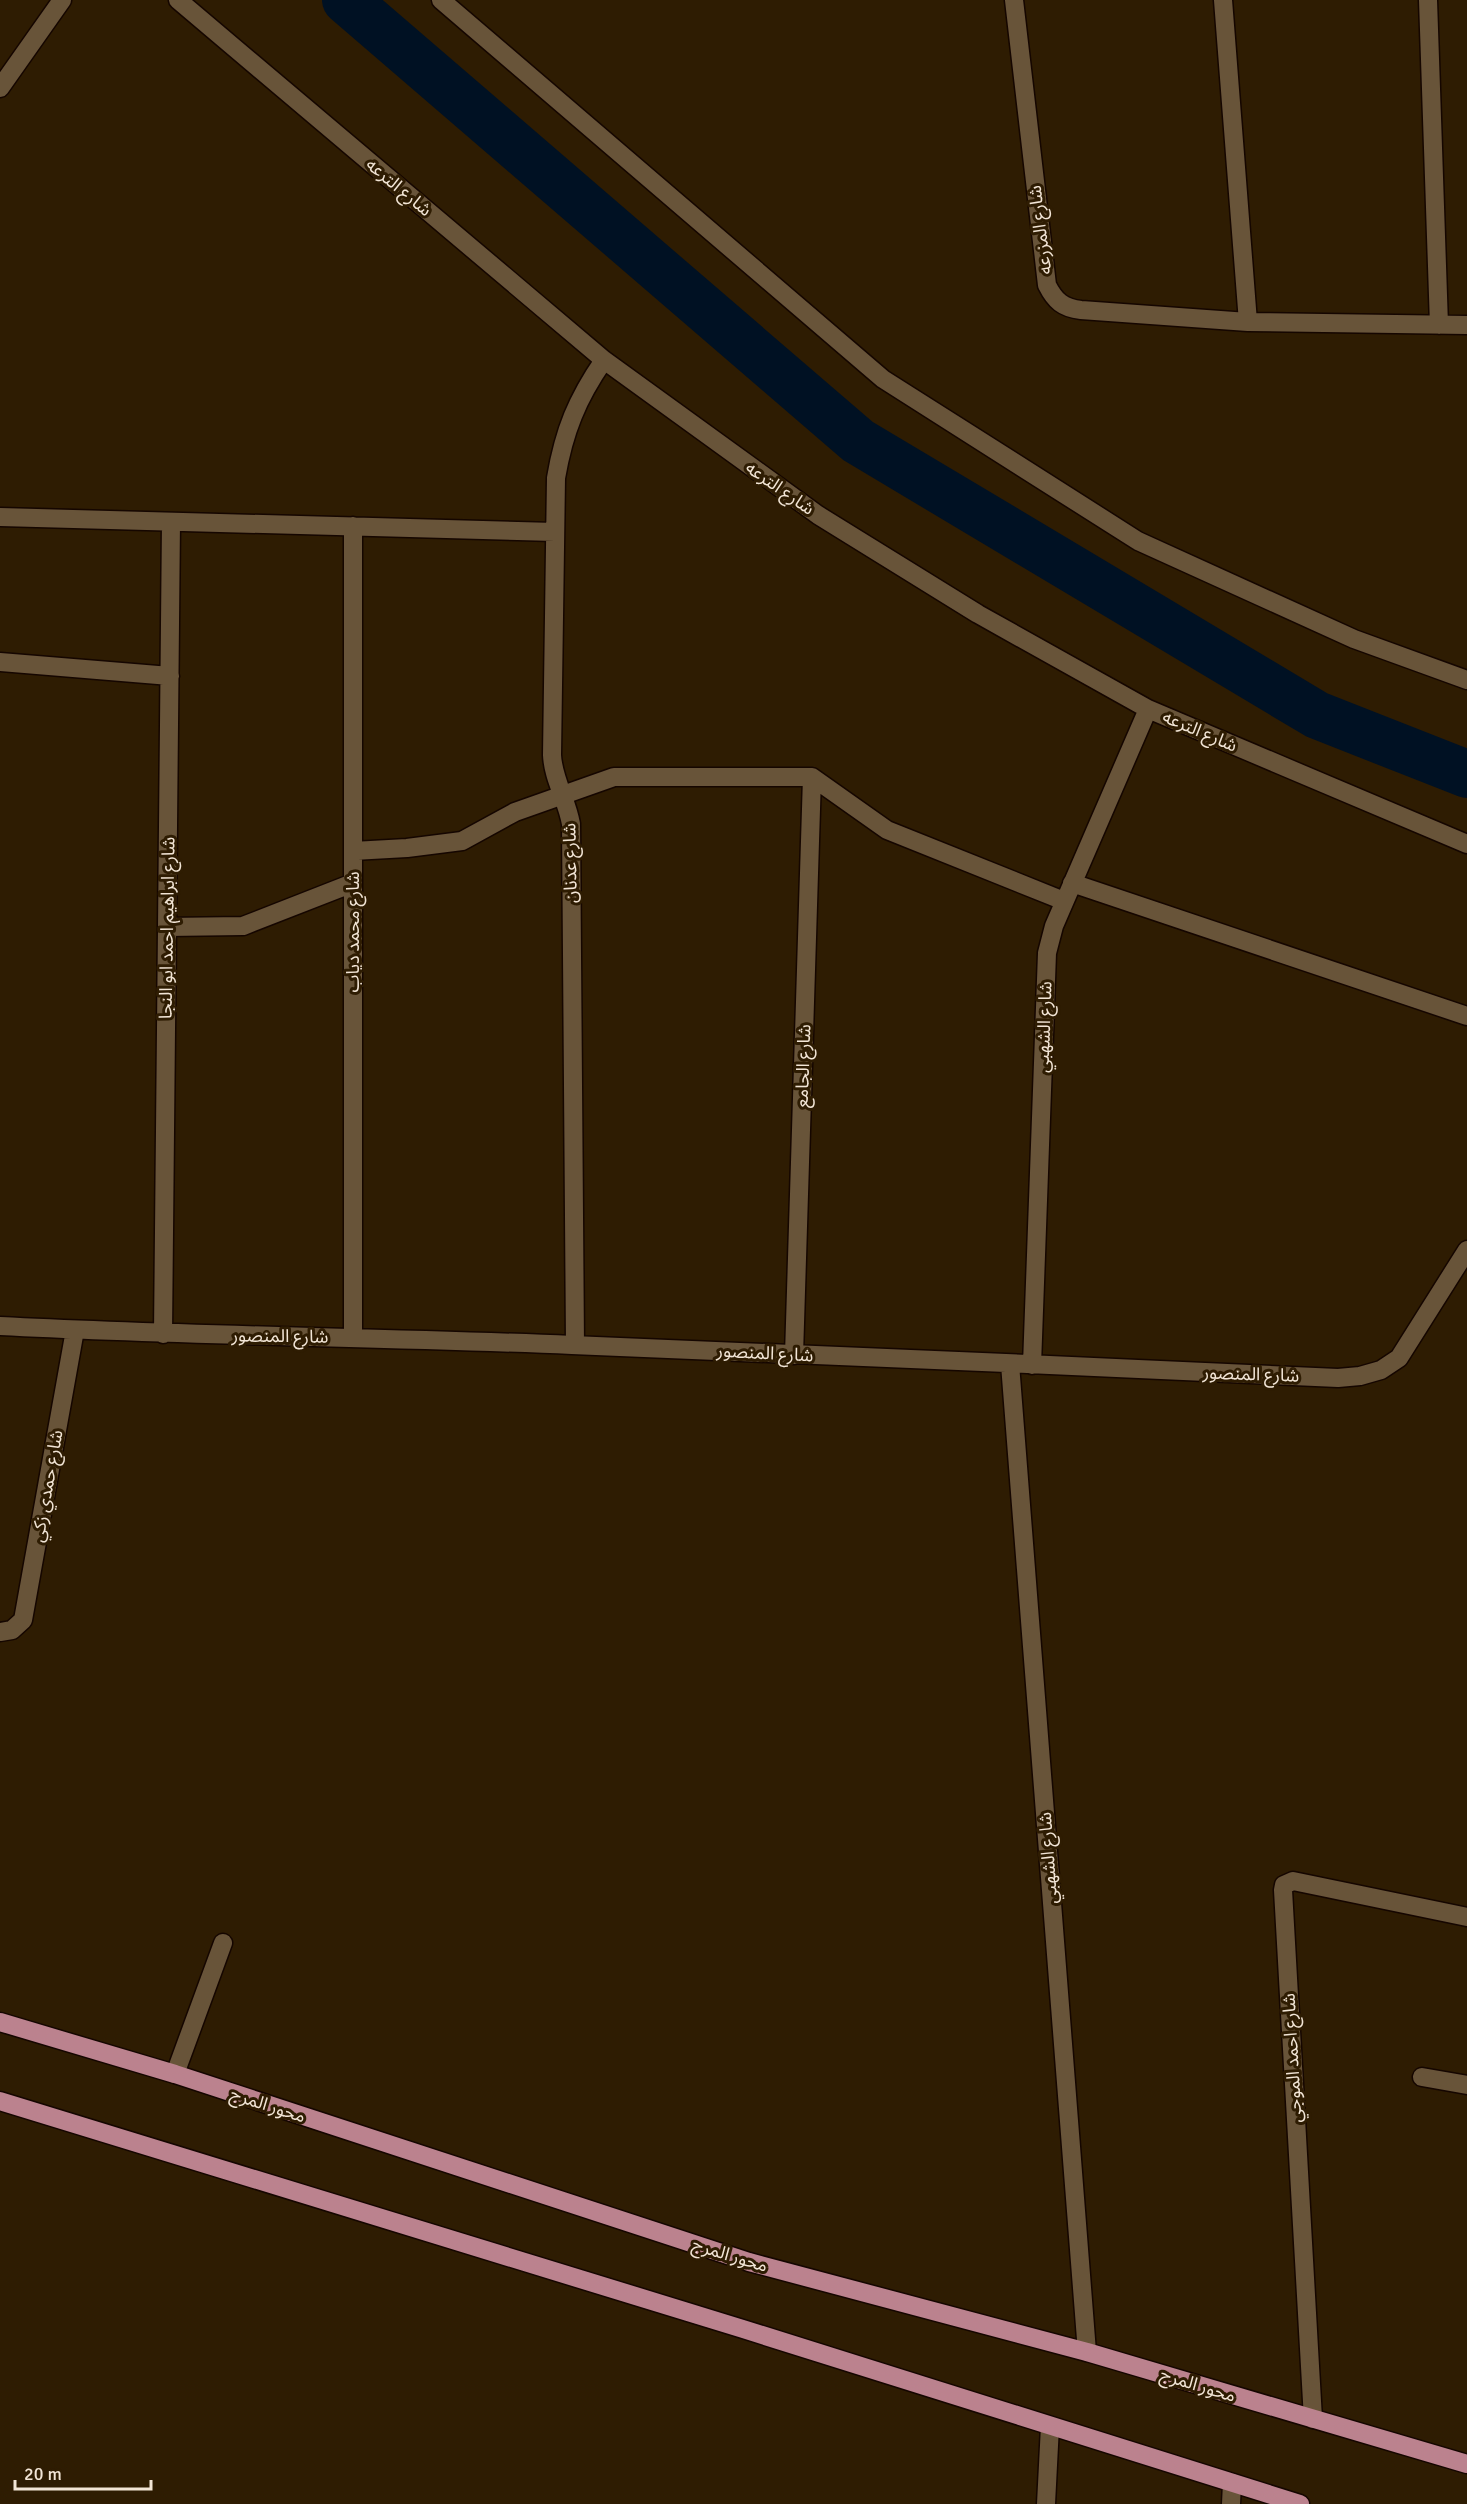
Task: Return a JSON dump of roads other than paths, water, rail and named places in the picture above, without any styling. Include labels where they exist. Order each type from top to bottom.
[{"type":"main road","name":"محور المرج","points":[[0,2022],[174,2074],[749,2262],[1087,2352],[1467,2464]]},
{"type":"main road","points":[[0,2101],[743,2329],[1300,2504]]},
{"type":"street","points":[[0,88],[62,0]]},
{"type":"street","name":"شارع الترعه","points":[[178,0],[604,360],[818,515],[978,614],[1148,709],[1467,844]]},
{"type":"street","points":[[441,0],[884,379],[1138,541],[1354,639],[1467,680]]},
{"type":"street","name":"شارع المزرعه","points":[[1014,0],[1047,285],[1060,304],[1069,308],[1248,322],[1467,325]]},
{"type":"street","points":[[1223,0],[1248,322]]},
{"type":"street","points":[[1428,0],[1439,325]]},
{"type":"street","name":"شارع عدنان","points":[[575,1345],[571,824],[552,765],[556,478],[561,446],[571,415],[604,360]]},
{"type":"street","points":[[0,517],[555,532]]},
{"type":"street","name":"شارع ابراهيم احمد ابو النجا","points":[[163,1334],[171,522]]},
{"type":"street","name":"شارع محمد دياب","points":[[353,526],[353,1337]]},
{"type":"street","points":[[0,662],[170,675]]},
{"type":"street","name":"شارع الشهبي","points":[[1032,1365],[1047,953],[1053,926],[1148,709]]},
{"type":"street","points":[[353,851],[407,848],[462,841],[515,812],[614,777],[812,777],[887,830],[1064,901]]},
{"type":"street","name":"شارع الجامع","points":[[794,1355],[812,777]]},
{"type":"street","points":[[167,927],[243,926],[353,883]]},
{"type":"street","points":[[1072,883],[1467,1016]]},
{"type":"street","name":"شارع المنصور","points":[[0,1326],[163,1334],[353,1337],[575,1345],[1338,1378],[1360,1376],[1381,1370],[1399,1358],[1467,1250]]},
{"type":"street","name":"شارع حمدي زكي","points":[[2,1632],[19,1626],[23,1620],[75,1330]]},
{"type":"street","name":"شارع الشهبي","points":[[1010,1364],[1087,2352]]},
{"type":"street","name":"شارع احمد الموجي","points":[[1313,2419],[1282,1890],[1284,1885],[1293,1881],[1467,1917]]},
{"type":"street","points":[[174,2074],[223,1943]]},
{"type":"street","points":[[1422,2077],[1467,2085]]},
{"type":"street","points":[[1046,2504],[1050,2426]]},
{"type":"street","points":[[1231,2504],[1232,2483]]},
{"type":"waterway","points":[[346,0],[858,441],[1317,715],[1467,774]]}]
